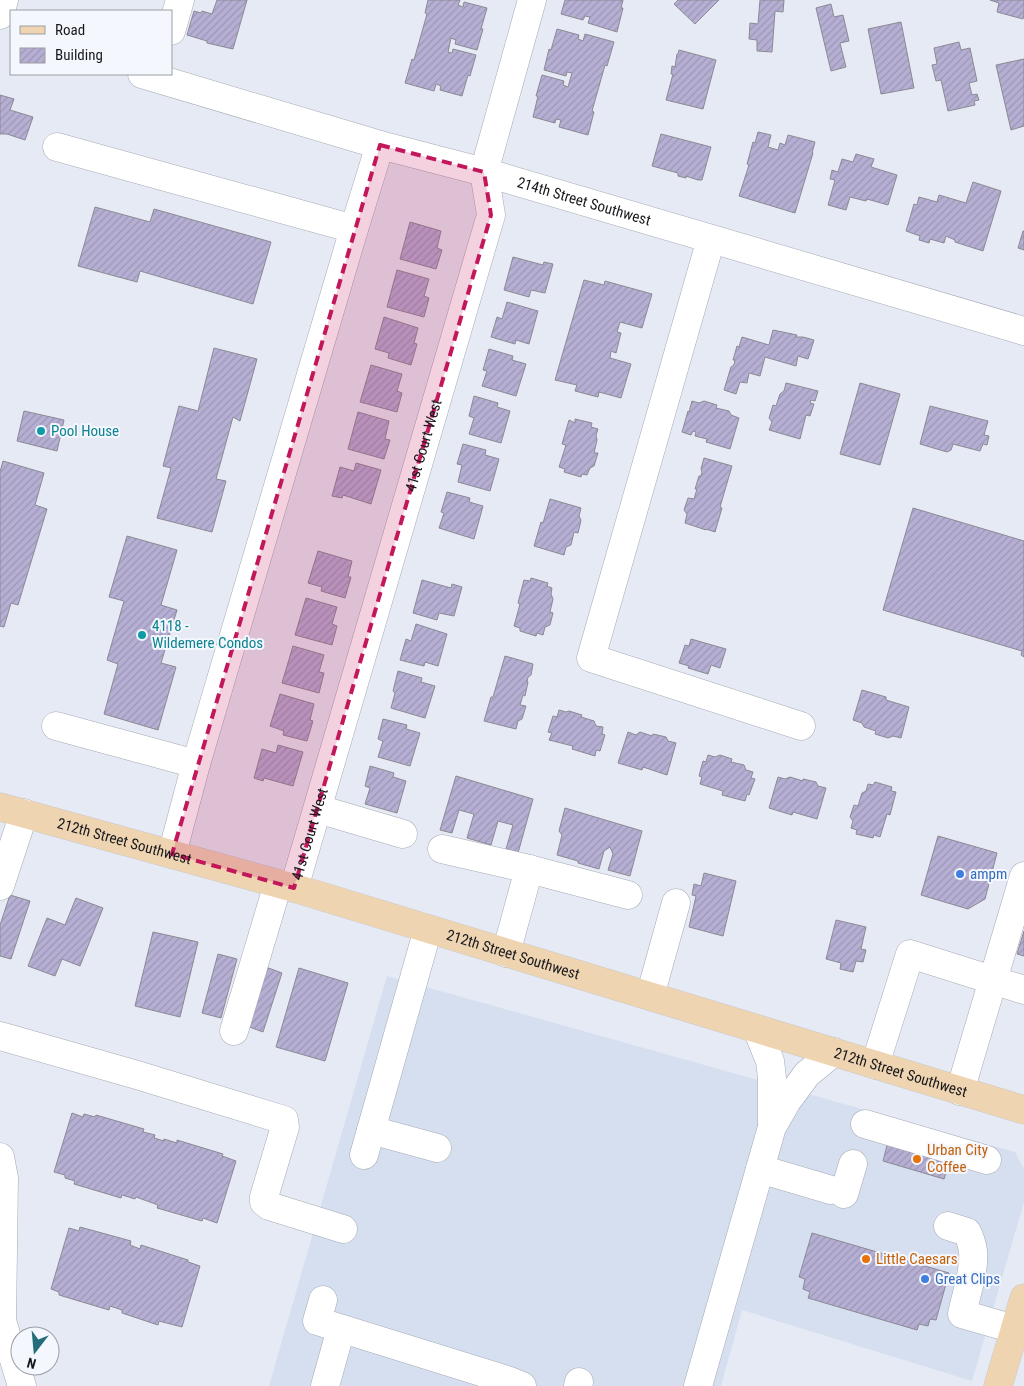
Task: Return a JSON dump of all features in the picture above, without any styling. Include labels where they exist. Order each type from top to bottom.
[{"type":"main road","name":"212th Street Southwest","points":[[12,810],[286,886],[1024,1110]]},
{"type":"main road","points":[[998,1386],[1024,1298]]},
{"type":"street","points":[[0,15],[4,0]]},
{"type":"street","points":[[172,28],[180,0]]},
{"type":"street","name":"41st Court West","points":[[234,1031],[286,886],[318,809],[491,215],[484,172],[532,0]]},
{"type":"street","name":"214th Street Southwest","points":[[153,75],[380,145],[484,172],[1024,331]]},
{"type":"street","points":[[172,854],[196,764],[380,145]]},
{"type":"street","points":[[58,147],[354,228]]},
{"type":"street","points":[[711,239],[591,658],[801,726]]},
{"type":"street","points":[[56,726],[196,764]]},
{"type":"street","points":[[318,809],[403,834]]},
{"type":"street","points":[[0,886],[12,810]]},
{"type":"street","points":[[442,849],[628,895]]},
{"type":"street","points":[[506,953],[529,869]]},
{"type":"street","points":[[960,1090],[1024,876]]},
{"type":"street","points":[[650,996],[676,903]]},
{"type":"street","points":[[428,929],[368,1142],[437,1148]]},
{"type":"street","points":[[875,1065],[910,954],[1024,990]]},
{"type":"street","points":[[757,1029],[770,1061],[772,1127]]},
{"type":"street","points":[[0,1036],[284,1120],[285,1127],[264,1202],[269,1206],[343,1229]]},
{"type":"street","points":[[698,1386],[772,1127],[787,1101],[807,1074],[834,1052]]},
{"type":"street","points":[[865,1124],[987,1160]]},
{"type":"street","points":[[0,1157],[4,1178],[2,1321],[22,1386]]},
{"type":"street","points":[[760,1169],[837,1192],[853,1164]]},
{"type":"street","points":[[948,1226],[967,1232],[973,1251],[972,1267],[962,1314],[1014,1329]]},
{"type":"street","points":[[323,1300],[317,1321],[341,1329],[385,1330],[514,1376]]},
{"type":"street","points":[[325,1386],[341,1329]]},
{"type":"highlighted area","points":[[380,145],[484,172],[491,215],[294,888],[172,854]]},
{"type":"shaded area","points":[[387,976],[1015,1152],[1024,1169],[1024,1202],[972,1381],[742,1310],[721,1386],[269,1386]]},
{"type":"building","points":[[217,0],[247,0],[233,49],[207,43],[207,41],[187,35],[194,11],[212,14]]},
{"type":"building","points":[[428,0],[460,0],[458,5],[463,7],[464,2],[487,8],[477,50],[455,44],[456,40],[451,38],[448,52],[452,53],[453,49],[476,55],[462,96],[440,90],[441,86],[436,84],[434,91],[405,83],[412,59],[414,60],[427,14],[425,13]]},
{"type":"building","points":[[565,0],[623,0],[617,32],[588,23],[590,17],[585,16],[583,20],[561,14]]},
{"type":"building","points":[[678,0],[719,0],[695,24],[674,4]]},
{"type":"building","points":[[760,0],[784,0],[783,12],[775,11],[772,52],[757,51],[757,40],[749,39],[750,23],[758,24]]},
{"type":"building","points":[[990,0],[1024,0],[1023,19],[997,12],[999,3]]},
{"type":"building","points":[[831,4],[834,17],[843,15],[849,41],[840,43],[846,67],[831,71],[816,8]]},
{"type":"building","points":[[901,22],[914,88],[881,94],[868,29]]},
{"type":"building","points":[[557,29],[579,35],[578,39],[583,41],[585,34],[614,42],[607,66],[605,65],[592,111],[594,112],[588,135],[559,127],[561,120],[556,119],[555,123],[533,117],[542,75],[564,81],[563,85],[568,87],[572,73],[567,72],[566,76],[544,70],[549,49],[551,50]]},
{"type":"building","points":[[959,42],[961,50],[970,48],[977,81],[969,83],[972,95],[977,94],[979,100],[974,101],[975,105],[948,111],[941,80],[936,81],[932,65],[937,64],[934,48]]},
{"type":"building","points":[[679,50],[716,60],[703,109],[666,100],[673,74],[671,74],[672,66],[675,67]]},
{"type":"building","points":[[1024,59],[1024,126],[1011,130],[996,65]]},
{"type":"building","points":[[0,95],[14,99],[10,110],[33,117],[25,140],[7,134],[0,134]]},
{"type":"building","points":[[758,132],[771,135],[768,147],[778,150],[780,143],[785,145],[788,135],[815,142],[795,213],[739,196],[749,165],[747,164],[753,142],[755,143]]},
{"type":"building","points":[[661,134],[711,147],[702,180],[678,176],[678,173],[652,166]]},
{"type":"building","points":[[856,154],[874,159],[871,167],[897,175],[888,205],[867,199],[866,201],[850,197],[846,210],[828,205],[835,180],[830,179],[832,170],[838,172],[842,159],[853,162]]},
{"type":"building","points":[[973,182],[1001,191],[983,251],[955,242],[955,240],[946,236],[944,243],[930,239],[929,243],[919,240],[920,236],[906,231],[914,204],[917,205],[919,197],[937,202],[939,195],[966,203]]},
{"type":"building","points":[[95,207],[150,222],[154,209],[271,242],[253,304],[140,271],[137,282],[78,266]]},
{"type":"building","points":[[410,222],[441,231],[437,248],[442,250],[436,269],[400,259]]},
{"type":"building","points":[[1024,231],[1024,250],[1018,248]]},
{"type":"building","points":[[513,257],[543,265],[544,262],[553,264],[545,293],[531,290],[529,297],[504,290]]},
{"type":"building","points":[[397,270],[429,279],[424,296],[429,298],[424,317],[387,307]]},
{"type":"building","points":[[584,280],[604,285],[605,281],[652,294],[642,328],[620,322],[617,332],[621,333],[616,353],[611,351],[610,358],[631,364],[621,398],[599,392],[598,397],[575,391],[577,385],[555,380]]},
{"type":"building","points":[[507,302],[538,311],[529,344],[516,340],[515,344],[491,337],[497,317],[502,319]]},
{"type":"building","points":[[384,317],[418,328],[414,343],[417,344],[411,365],[388,358],[389,353],[375,349]]},
{"type":"building","points":[[773,330],[814,340],[808,359],[798,356],[796,366],[765,357],[760,376],[749,373],[747,383],[740,382],[736,394],[724,390],[731,367],[734,365],[735,360],[733,360],[737,346],[739,347],[742,337],[769,345]]},
{"type":"building","points":[[214,348],[257,359],[240,421],[233,417],[216,479],[226,481],[212,532],[157,518],[171,468],[163,466],[179,406],[198,411]]},
{"type":"building","points":[[489,349],[513,356],[512,360],[526,364],[516,396],[482,386],[487,371],[483,370]]},
{"type":"building","points":[[371,365],[402,374],[397,391],[402,393],[397,412],[360,402]]},
{"type":"building","points":[[786,383],[818,391],[815,401],[811,400],[810,403],[814,404],[810,416],[806,415],[800,439],[769,430],[772,422],[769,418],[773,405],[776,406]]},
{"type":"building","points":[[860,383],[900,394],[880,465],[840,454]]},
{"type":"building","points":[[474,396],[498,403],[497,407],[510,411],[501,443],[469,434],[474,418],[469,416]]},
{"type":"building","points":[[692,401],[699,403],[704,401],[717,405],[716,408],[729,411],[731,415],[739,418],[730,449],[706,442],[707,439],[695,436],[696,432],[693,431],[691,435],[682,432]]},
{"type":"building","points":[[930,406],[988,421],[984,435],[989,436],[987,445],[983,444],[980,451],[953,444],[951,450],[947,452],[920,444]]},
{"type":"building","name":"Pool House","points":[[24,411],[64,420],[57,451],[17,441]]},
{"type":"building","points":[[358,412],[389,421],[385,439],[390,440],[384,459],[348,449]]},
{"type":"building","points":[[575,419],[592,423],[591,427],[598,429],[594,453],[598,453],[594,466],[590,468],[587,475],[582,474],[581,477],[564,472],[565,469],[559,467],[566,445],[562,444],[569,420],[575,423]]},
{"type":"building","points":[[463,444],[486,450],[485,455],[499,459],[490,491],[458,482],[462,465],[457,464]]},
{"type":"building","points":[[704,458],[732,466],[715,532],[685,523],[687,514],[684,510],[688,498],[694,499]]},
{"type":"building","points":[[3,461],[44,473],[35,505],[47,509],[18,605],[11,603],[4,627],[0,626],[0,472]]},
{"type":"building","points":[[356,463],[381,470],[371,504],[343,495],[342,498],[332,496],[340,467],[354,471]]},
{"type":"building","points":[[447,492],[470,498],[469,502],[483,506],[474,539],[439,528],[444,513],[441,512]]},
{"type":"building","points":[[550,499],[581,508],[578,533],[574,532],[571,545],[566,547],[564,555],[534,546]]},
{"type":"building","points":[[913,508],[1024,541],[1024,657],[1021,655],[1022,651],[883,610]]},
{"type":"building","name":"4118 - Wildemere Condos","points":[[127,536],[177,550],[161,605],[177,610],[161,663],[176,667],[158,730],[104,714],[118,664],[107,660],[124,601],[109,597]]},
{"type":"building","points":[[318,551],[352,561],[348,577],[351,577],[345,598],[321,591],[322,587],[308,583]]},
{"type":"building","points":[[531,578],[548,583],[547,586],[552,588],[551,594],[553,599],[550,612],[553,613],[550,625],[545,627],[543,635],[537,633],[536,636],[520,631],[520,628],[514,626],[524,580],[530,581]]},
{"type":"building","points":[[422,580],[451,588],[452,584],[462,587],[454,616],[439,613],[437,620],[413,613]]},
{"type":"building","points":[[306,598],[337,607],[332,624],[337,626],[332,645],[295,635]]},
{"type":"building","points":[[416,624],[447,634],[438,666],[425,662],[424,666],[400,660],[406,639],[411,641]]},
{"type":"building","points":[[691,639],[726,649],[720,668],[711,665],[708,674],[679,663],[685,645],[689,646]]},
{"type":"building","points":[[293,646],[324,655],[319,672],[324,673],[319,693],[282,683]]},
{"type":"building","points":[[505,656],[533,664],[531,675],[528,677],[525,696],[523,695],[520,705],[526,706],[522,719],[518,721],[516,729],[484,721]]},
{"type":"building","points":[[398,671],[422,678],[421,682],[435,686],[425,718],[391,708]]},
{"type":"building","points":[[862,690],[886,697],[886,700],[909,707],[901,738],[893,736],[888,738],[875,734],[876,731],[864,727],[862,723],[853,720]]},
{"type":"building","points":[[280,694],[314,704],[310,720],[313,721],[307,741],[283,735],[284,731],[270,726]]},
{"type":"building","points":[[559,710],[582,715],[581,717],[594,721],[596,726],[603,727],[602,734],[605,735],[600,751],[596,750],[595,756],[572,749],[573,746],[549,740],[552,733],[548,732],[553,716],[557,717]]},
{"type":"building","points":[[383,719],[407,725],[406,729],[420,733],[410,766],[378,757],[383,741],[378,739]]},
{"type":"building","points":[[628,732],[636,735],[640,732],[652,736],[653,734],[666,737],[668,741],[676,743],[667,775],[643,767],[642,770],[618,763]]},
{"type":"building","points":[[278,745],[303,752],[293,786],[264,778],[263,781],[254,778],[262,749],[276,753]]},
{"type":"building","points":[[708,755],[715,757],[720,755],[732,759],[731,762],[744,765],[746,770],[753,772],[751,778],[755,779],[745,801],[722,795],[723,791],[700,784],[702,777],[699,776],[703,761],[706,762]]},
{"type":"building","points":[[370,766],[394,773],[393,777],[406,781],[397,813],[365,804],[370,788],[365,786]]},
{"type":"building","points":[[456,776],[533,799],[518,853],[506,849],[513,825],[498,821],[491,845],[467,838],[474,814],[459,810],[452,833],[440,830]]},
{"type":"building","points":[[778,777],[785,779],[790,777],[803,781],[803,779],[816,782],[818,786],[826,788],[817,819],[793,812],[792,815],[769,808]]},
{"type":"building","points":[[875,782],[892,787],[891,791],[896,792],[890,815],[887,814],[880,837],[874,835],[873,838],[856,834],[857,830],[851,828],[853,821],[850,817],[854,805],[858,806],[862,793],[866,791],[868,784],[873,785]]},
{"type":"building","points":[[565,808],[642,831],[630,876],[608,870],[613,854],[610,847],[604,851],[599,869],[557,855],[562,835],[559,831]]},
{"type":"building","name":"ampm","points":[[938,836],[997,853],[985,899],[968,909],[921,895]]},
{"type":"building","points":[[704,873],[736,881],[723,936],[689,927],[696,896],[692,895],[694,884],[701,886]]},
{"type":"building","points":[[10,895],[30,901],[11,959],[0,956],[0,925]]},
{"type":"building","points":[[76,898],[103,908],[80,966],[62,959],[55,976],[28,966],[47,918],[65,925]]},
{"type":"building","points":[[836,920],[866,927],[861,949],[866,950],[863,962],[856,961],[853,972],[840,969],[841,963],[826,959]]},
{"type":"building","points":[[1024,931],[1024,956],[1017,954]]},
{"type":"building","points":[[153,932],[198,942],[180,1017],[135,1006]]},
{"type":"building","points":[[218,954],[237,959],[221,1018],[202,1013]]},
{"type":"building","points":[[263,966],[282,973],[263,1032],[244,1025]]},
{"type":"building","points":[[299,968],[348,983],[325,1061],[276,1047]]},
{"type":"building","points":[[72,1113],[83,1117],[84,1114],[95,1117],[96,1115],[144,1129],[143,1132],[155,1135],[154,1138],[177,1143],[177,1140],[223,1154],[222,1156],[236,1161],[217,1223],[203,1218],[202,1221],[157,1208],[158,1205],[136,1197],[135,1199],[122,1195],[121,1198],[74,1184],[75,1181],[65,1178],[65,1175],[54,1172]]},
{"type":"building","name":"Urban City Coffee","points":[[889,1138],[951,1156],[944,1179],[883,1161]]},
{"type":"building","points":[[80,1227],[131,1241],[130,1245],[140,1249],[141,1245],[188,1260],[188,1262],[200,1266],[182,1327],[159,1321],[158,1325],[122,1313],[122,1310],[110,1306],[109,1310],[59,1295],[59,1292],[51,1289],[69,1228],[79,1231]]},
{"type":"building","points":[[812,1233],[949,1273],[936,1320],[930,1319],[928,1326],[919,1324],[917,1330],[808,1298],[810,1292],[803,1289],[805,1279],[799,1277]]},
{"type":"place","name":"Pool House","points":[[41,431]]},
{"type":"place","name":"4118 - Wildemere Condos","points":[[142,635]]},
{"type":"place","name":"ampm","points":[[960,874]]},
{"type":"place","name":"Urban City Coffee","points":[[917,1159]]},
{"type":"place","name":"Little Caesars","points":[[866,1259]]},
{"type":"place","name":"Great Clips","points":[[925,1279]]}]
